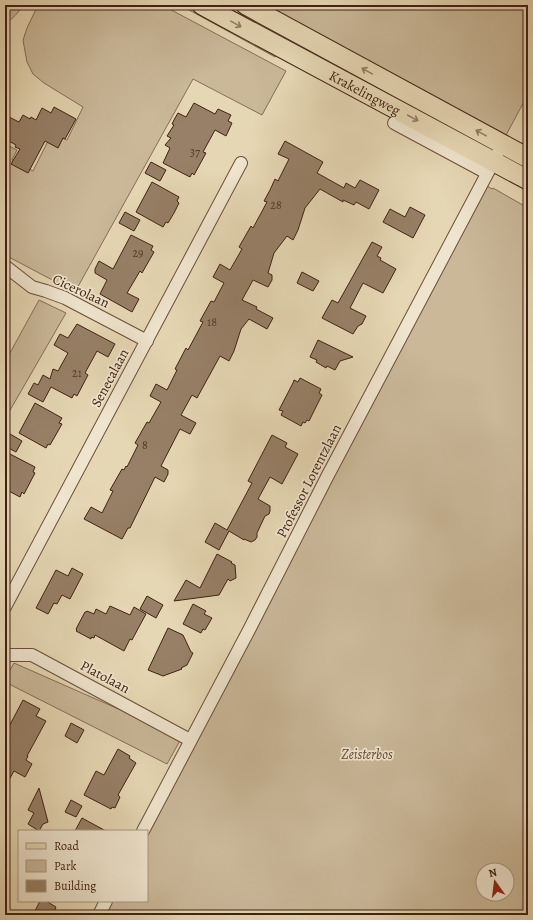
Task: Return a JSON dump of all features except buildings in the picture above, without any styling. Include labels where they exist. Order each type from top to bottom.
[{"type":"main road","name":"Krakelingweg","points":[[202,5],[299,58],[490,167],[528,180]]},
{"type":"main road","name":"Krakelingweg","points":[[246,5],[528,158]]},
{"type":"street","name":"Krakelingweg","points":[[394,123],[490,167]]},
{"type":"street","name":"Professor Lorentzlaan","points":[[144,830],[502,145]]},
{"type":"street","name":"Senecalaan","points":[[5,607],[241,163]]},
{"type":"street","name":"Cicerolaan","points":[[5,266],[32,287],[65,298],[147,341]]},
{"type":"street","name":"Platolaan","points":[[6,655],[32,655],[190,740]]},
{"type":"street","points":[[99,915],[106,902]]},
{"type":"green space","points":[[5,5],[23,5],[15,16],[5,23]]},
{"type":"green space","points":[[38,5],[162,5],[286,71],[262,115],[193,79],[75,292],[5,255],[5,144],[17,150],[12,160],[33,171],[52,133],[67,140],[83,107],[44,83],[33,74],[27,62],[23,40]]},
{"type":"green space","points":[[180,5],[196,5],[278,50],[275,57]]},
{"type":"green space","points":[[213,5],[237,5],[287,32],[282,42]]},
{"type":"green space","points":[[256,5],[528,5],[528,94],[504,139]]},
{"type":"green space","name":"Zeisterbos","points":[[487,186],[528,208],[528,915],[101,915],[108,902],[148,902],[148,830]]},
{"type":"green space","points":[[39,300],[66,313],[5,419],[5,362]]},
{"type":"green space","points":[[14,663],[182,737],[167,764],[5,682],[5,679]]}]
